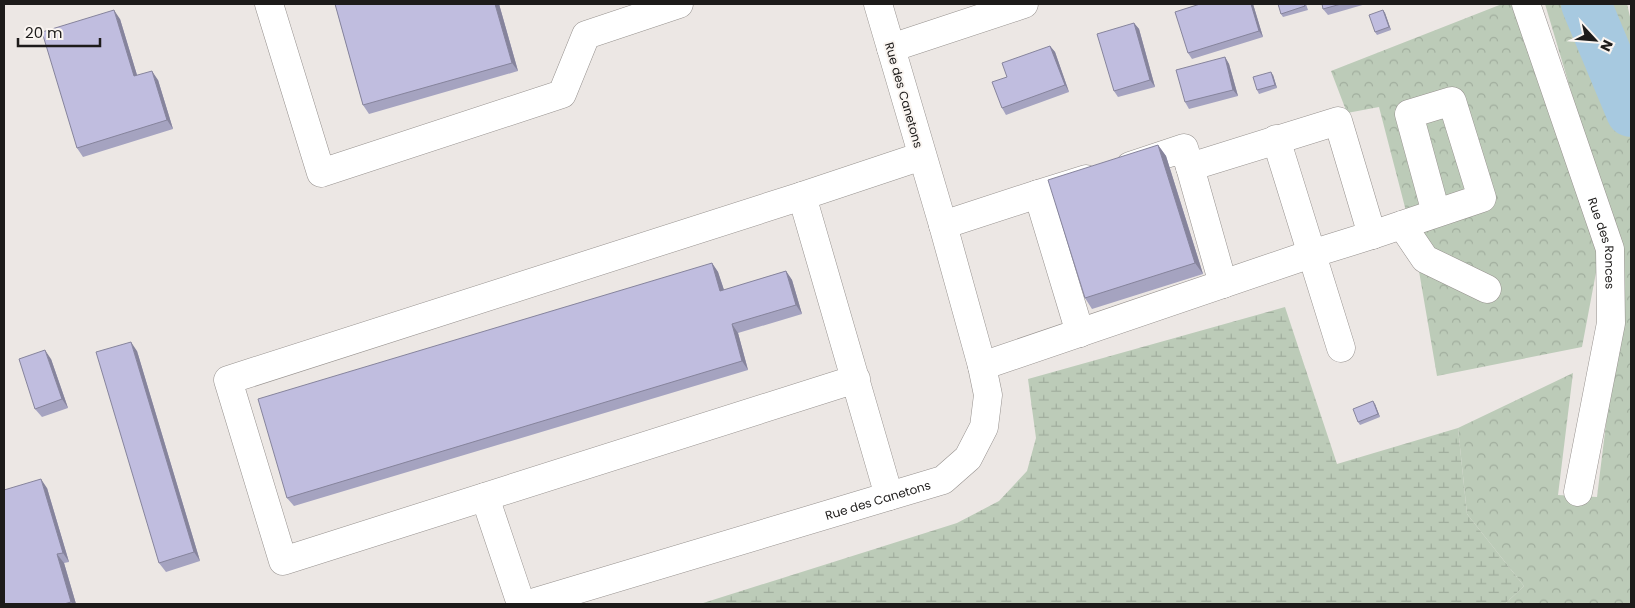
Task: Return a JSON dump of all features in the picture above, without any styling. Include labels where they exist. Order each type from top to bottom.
[{"type":"street","points":[[270,4],[321,172],[562,94],[586,35],[610,15],[679,4]]},
{"type":"street","name":"Rue des Canetons","points":[[528,604],[943,480],[968,458],[984,426],[988,395],[982,366],[943,225],[878,4]]},
{"type":"street","points":[[891,48],[1024,4]]},
{"type":"street","name":"Rue des Ronces","points":[[1526,4],[1610,249],[1611,322],[1578,492]]},
{"type":"street","points":[[1190,167],[1338,121],[1372,236]]},
{"type":"street","points":[[1276,139],[1341,348]]},
{"type":"street","points":[[943,225],[1184,148],[1223,284]]},
{"type":"street","points":[[856,379],[283,561],[228,380],[922,156]]},
{"type":"street","points":[[1038,194],[1080,333]]},
{"type":"street","points":[[802,196],[889,496]]},
{"type":"street","points":[[982,366],[1436,213]]},
{"type":"street","points":[[1402,225],[1424,259],[1487,289]]},
{"type":"street","points":[[485,497],[521,604]]},
{"type":"green space","points":[[1502,4],[1511,4],[1601,246],[1582,347],[1437,376],[1414,242],[1379,107],[1347,113],[1331,71]]},
{"type":"green space","points":[[1545,4],[1627,4],[1631,21],[1631,604],[1505,604],[1524,586],[1467,514],[1458,428],[1573,373],[1558,495],[1597,497],[1618,326],[1614,235]]},
{"type":"green space","points":[[1285,307],[1337,464],[1458,428],[1467,514],[1524,586],[1505,604],[700,604],[957,523],[999,501],[1027,471],[1036,438],[1028,379]]},
{"type":"building","points":[[335,4],[495,4],[512,63],[363,105]]},
{"type":"building","points":[[1200,4],[1251,4],[1259,31],[1188,53],[1175,12]]},
{"type":"building","points":[[1278,4],[1304,4],[1305,6],[1281,14]]},
{"type":"building","points":[[1322,4],[1341,4],[1323,9]]},
{"type":"building","points":[[114,10],[134,76],[152,71],[167,120],[77,148],[42,32]]},
{"type":"building","points":[[1383,10],[1389,27],[1375,32],[1369,15]]},
{"type":"building","points":[[1134,23],[1150,80],[1114,91],[1097,34]]},
{"type":"building","points":[[1050,46],[1065,85],[1002,108],[992,82],[1007,77],[1002,63]]},
{"type":"building","points":[[1225,57],[1233,90],[1185,102],[1176,70]]},
{"type":"building","points":[[1271,72],[1275,85],[1257,90],[1253,77]]},
{"type":"building","points":[[1158,145],[1195,263],[1085,298],[1048,180]]},
{"type":"building","points":[[712,263],[720,291],[786,271],[796,305],[732,324],[742,361],[287,498],[258,399]]},
{"type":"building","points":[[131,342],[194,552],[159,563],[96,352]]},
{"type":"building","points":[[45,350],[62,399],[35,409],[19,359]]},
{"type":"building","points":[[1373,401],[1378,414],[1358,422],[1353,409]]},
{"type":"building","points":[[41,479],[63,553],[57,554],[71,602],[64,604],[4,604],[4,490]]},
{"type":"waterway","points":[[1586,4],[1631,112]]}]
